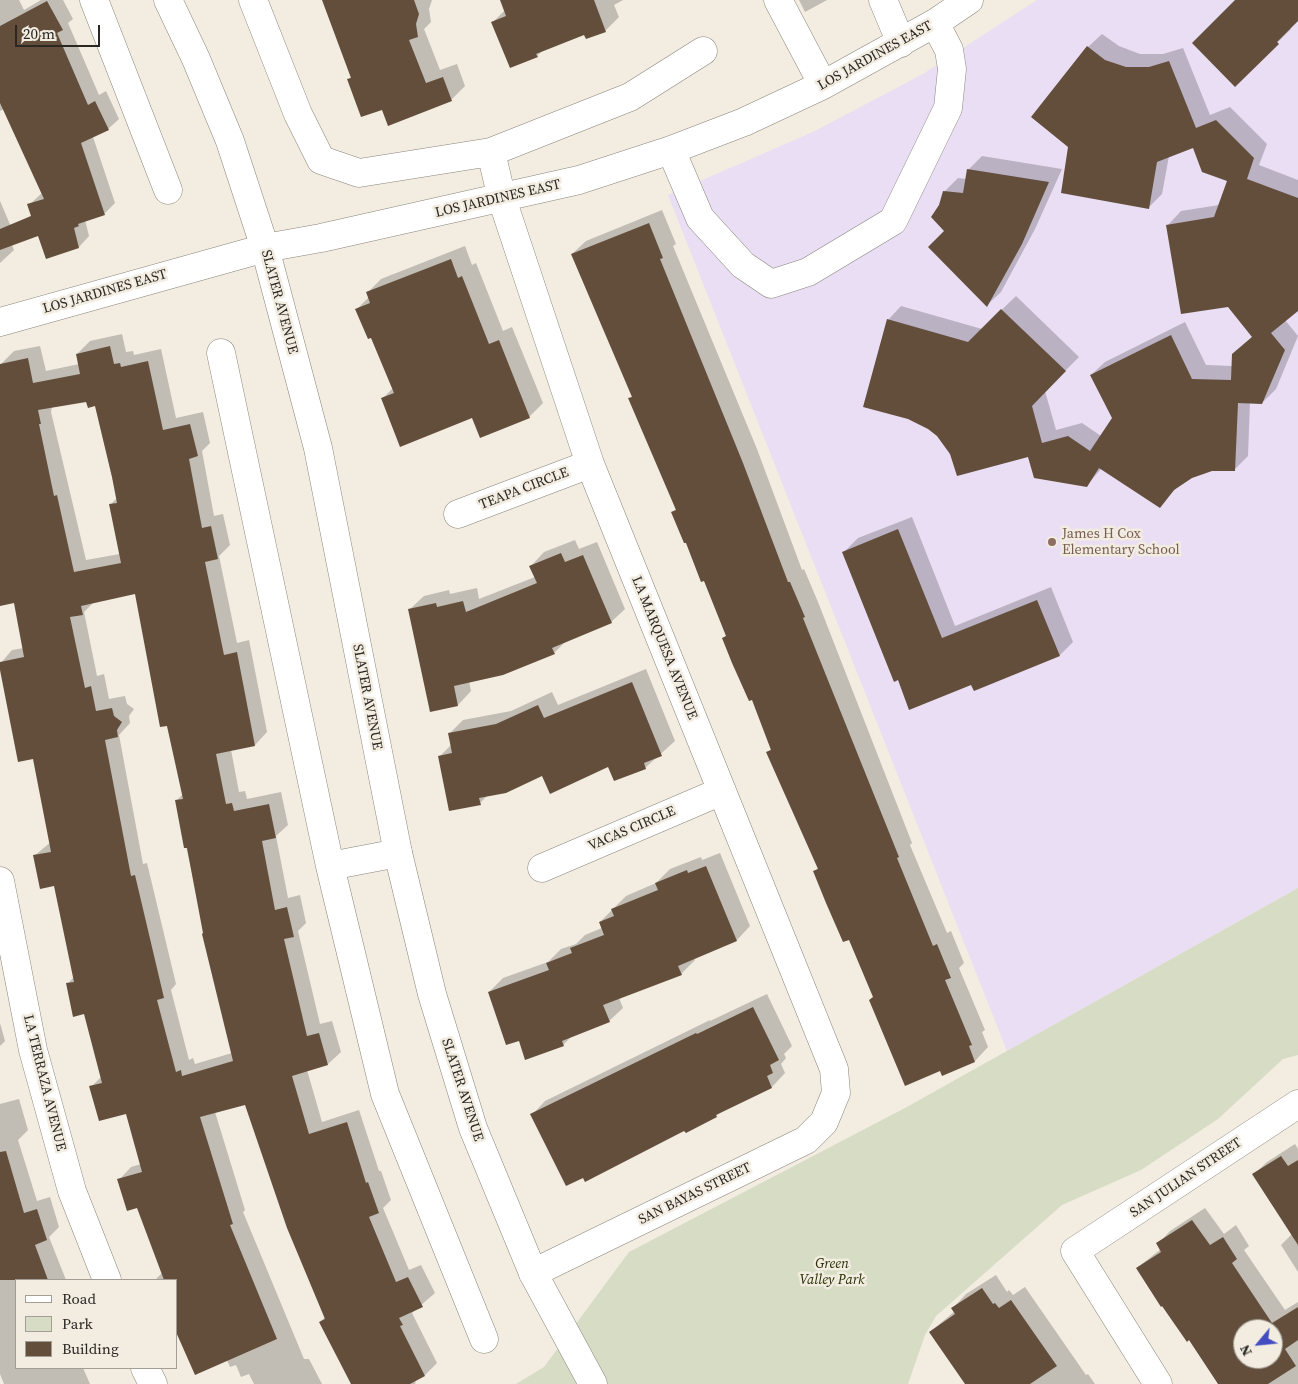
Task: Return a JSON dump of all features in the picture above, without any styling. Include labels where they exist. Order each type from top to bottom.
[{"type":"street","name":"SLATER AVENUE","points":[[168,0],[196,59],[230,141],[265,248],[318,448],[398,853],[432,994],[473,1128],[533,1273],[593,1384]]},
{"type":"street","points":[[253,0],[298,114],[321,160],[359,173],[491,152],[630,97],[703,51]]},
{"type":"street","points":[[778,0],[823,85]]},
{"type":"street","points":[[883,0],[901,43]]},
{"type":"street","name":"LOS JARDINES EAST","points":[[0,322],[265,248],[502,199],[579,180],[671,150],[744,122],[823,85],[901,43],[935,23],[968,0]]},
{"type":"street","points":[[96,1],[168,190]]},
{"type":"street","points":[[671,150],[700,218],[743,266],[770,284],[808,272],[893,221],[948,108],[952,69],[949,50],[935,23]]},
{"type":"street","name":"LA MARQUESA AVENUE","points":[[491,152],[502,199],[590,464],[834,1069],[836,1094]]},
{"type":"street","points":[[221,353],[330,866],[385,1094],[484,1339]]},
{"type":"street","name":"TEAPA CIRCLE","points":[[458,514],[590,464]]},
{"type":"street","name":"VACAS CIRCLE","points":[[542,868],[722,791]]},
{"type":"street","points":[[330,866],[398,853]]},
{"type":"street","name":"LA TERRAZA AVENUE","points":[[0,880],[33,1050],[72,1191],[107,1279]]},
{"type":"street","name":"SAN BAYAS STREET","points":[[533,1273],[806,1140],[824,1122],[836,1094]]},
{"type":"street","name":"SAN JULIAN STREET","points":[[1158,1384],[1075,1252],[1298,1104]]},
{"type":"street","points":[[146,1369],[154,1384]]},
{"type":"shaded area","name":"James H Cox Elementary School","points":[[1037,0],[1298,0],[1298,888],[1007,1051],[668,195],[813,132],[923,74]]},
{"type":"green space","name":"Green Valley Park","points":[[1298,888],[1298,1055],[1283,1059],[1218,1119],[1141,1170],[1062,1205],[936,1316],[925,1335],[908,1384],[516,1384],[544,1367],[629,1252],[905,1108]]},
{"type":"building","points":[[322,0],[414,0],[419,14],[416,24],[418,37],[409,40],[426,83],[443,77],[452,101],[388,126],[382,110],[361,117],[347,79],[351,78]]},
{"type":"building","points":[[500,0],[594,0],[606,32],[586,39],[584,35],[536,54],[538,57],[510,68],[491,22],[506,16]]},
{"type":"building","points":[[1235,0],[1298,0],[1298,21],[1277,42],[1279,44],[1235,87],[1192,43]]},
{"type":"building","points":[[47,1],[63,30],[57,33],[88,105],[95,101],[109,130],[81,143],[105,215],[78,224],[79,226],[74,228],[79,248],[46,259],[38,236],[0,250],[0,229],[31,216],[27,204],[44,199],[0,103],[0,26]]},
{"type":"building","points":[[1087,46],[1105,60],[1126,67],[1149,67],[1169,61],[1196,128],[1216,120],[1254,158],[1247,179],[1298,198],[1298,311],[1271,333],[1285,350],[1262,404],[1238,403],[1235,471],[1212,471],[1192,478],[1174,490],[1160,508],[1099,468],[1087,487],[1034,478],[1028,457],[957,476],[950,454],[937,436],[928,429],[908,419],[863,407],[887,319],[968,342],[1001,309],[1066,371],[1032,406],[1042,443],[1068,436],[1090,451],[1112,418],[1090,375],[1171,335],[1192,379],[1231,380],[1232,354],[1252,337],[1228,307],[1181,314],[1166,225],[1214,217],[1227,181],[1202,172],[1193,148],[1157,162],[1149,209],[1061,193],[1068,147],[1031,117]]},
{"type":"building","points":[[967,169],[1049,182],[1022,244],[987,307],[928,247],[944,231],[931,217],[939,205],[943,191],[963,193]]},
{"type":"building","points":[[649,223],[663,258],[660,259],[743,463],[788,582],[790,582],[805,617],[803,618],[899,857],[897,858],[933,946],[937,944],[951,978],[945,980],[972,1045],[969,1046],[975,1062],[942,1076],[940,1071],[905,1086],[869,1000],[873,997],[849,940],[843,942],[813,871],[818,869],[766,752],[771,750],[752,700],[749,701],[732,663],[722,638],[726,636],[704,581],[701,582],[686,543],[684,543],[671,512],[676,510],[628,398],[632,397],[571,254]]},
{"type":"building","points":[[451,259],[458,278],[462,276],[489,344],[499,340],[530,418],[480,438],[472,418],[400,447],[381,398],[394,393],[371,338],[368,339],[355,309],[370,303],[366,292]]},
{"type":"building","points":[[110,346],[114,364],[120,363],[121,367],[148,361],[163,430],[190,424],[198,456],[189,459],[202,528],[211,526],[218,559],[205,562],[224,655],[237,652],[255,746],[216,754],[226,804],[232,803],[234,811],[269,804],[276,838],[262,841],[275,910],[287,907],[294,937],[284,939],[307,1036],[319,1033],[328,1065],[292,1076],[309,1134],[347,1122],[366,1183],[368,1182],[379,1213],[369,1217],[396,1282],[408,1277],[423,1307],[399,1318],[403,1325],[400,1326],[425,1376],[410,1384],[351,1384],[319,1322],[325,1319],[287,1228],[245,1105],[200,1117],[233,1224],[230,1225],[277,1339],[195,1375],[178,1337],[178,1279],[164,1279],[137,1208],[127,1211],[117,1179],[142,1172],[126,1114],[99,1121],[89,1086],[102,1083],[84,1014],[73,1017],[66,983],[74,982],[54,886],[40,889],[33,855],[51,852],[33,759],[18,762],[0,670],[0,662],[24,657],[14,603],[0,606],[0,364],[28,358],[33,383],[80,374],[76,354]],"holes":[[[86,402],[88,408],[95,406],[112,477],[117,503],[109,504],[121,563],[74,572],[57,495],[54,496],[39,424],[41,424],[38,410]],[[135,594],[160,727],[167,726],[183,799],[175,800],[184,848],[187,848],[202,934],[233,1061],[182,1076],[181,1070],[176,1072],[157,1000],[164,998],[135,875],[131,876],[105,740],[118,737],[117,730],[122,722],[114,716],[112,708],[96,711],[91,686],[85,688],[70,617],[83,615],[81,606]]]},
{"type":"building","points":[[898,529],[942,638],[1037,600],[1060,656],[974,691],[971,685],[909,710],[898,680],[894,682],[842,552]]},
{"type":"building","points":[[561,553],[565,562],[583,555],[612,623],[552,648],[555,654],[503,675],[454,686],[458,706],[430,712],[408,609],[436,603],[437,607],[463,601],[466,612],[537,583],[529,566]]},
{"type":"building","points":[[632,682],[662,756],[644,763],[646,769],[614,781],[608,767],[550,794],[542,776],[506,793],[479,798],[481,805],[449,811],[438,756],[452,753],[448,733],[496,724],[538,705],[544,718]]},
{"type":"building","points":[[706,866],[737,941],[678,966],[682,975],[603,1005],[610,1022],[562,1041],[564,1046],[525,1060],[519,1041],[506,1045],[488,992],[549,970],[546,963],[572,953],[570,948],[604,935],[599,922],[614,916],[611,909],[658,890],[655,883],[687,870],[688,873]]},
{"type":"building","points":[[753,1007],[779,1060],[770,1065],[773,1073],[767,1076],[772,1088],[716,1115],[717,1117],[686,1133],[684,1131],[585,1182],[583,1178],[566,1186],[530,1114]]},
{"type":"building","points":[[6,1151],[24,1213],[37,1209],[47,1240],[35,1245],[48,1279],[0,1280],[0,1152]]},
{"type":"building","points":[[1281,1156],[1288,1166],[1298,1160],[1298,1245],[1252,1174]]},
{"type":"building","points":[[1192,1220],[1210,1245],[1223,1237],[1237,1259],[1232,1263],[1269,1319],[1233,1319],[1233,1369],[1283,1369],[1283,1319],[1278,1319],[1298,1307],[1298,1340],[1285,1349],[1296,1366],[1268,1384],[1218,1384],[1189,1340],[1187,1342],[1161,1307],[1136,1268],[1161,1252],[1156,1243]]},
{"type":"building","points":[[982,1288],[993,1304],[995,1303],[999,1308],[1011,1300],[1057,1366],[1030,1384],[965,1384],[929,1332],[955,1314],[951,1308]]},
{"type":"place","name":"James H Cox Elementary School","points":[[1052,542]]}]
